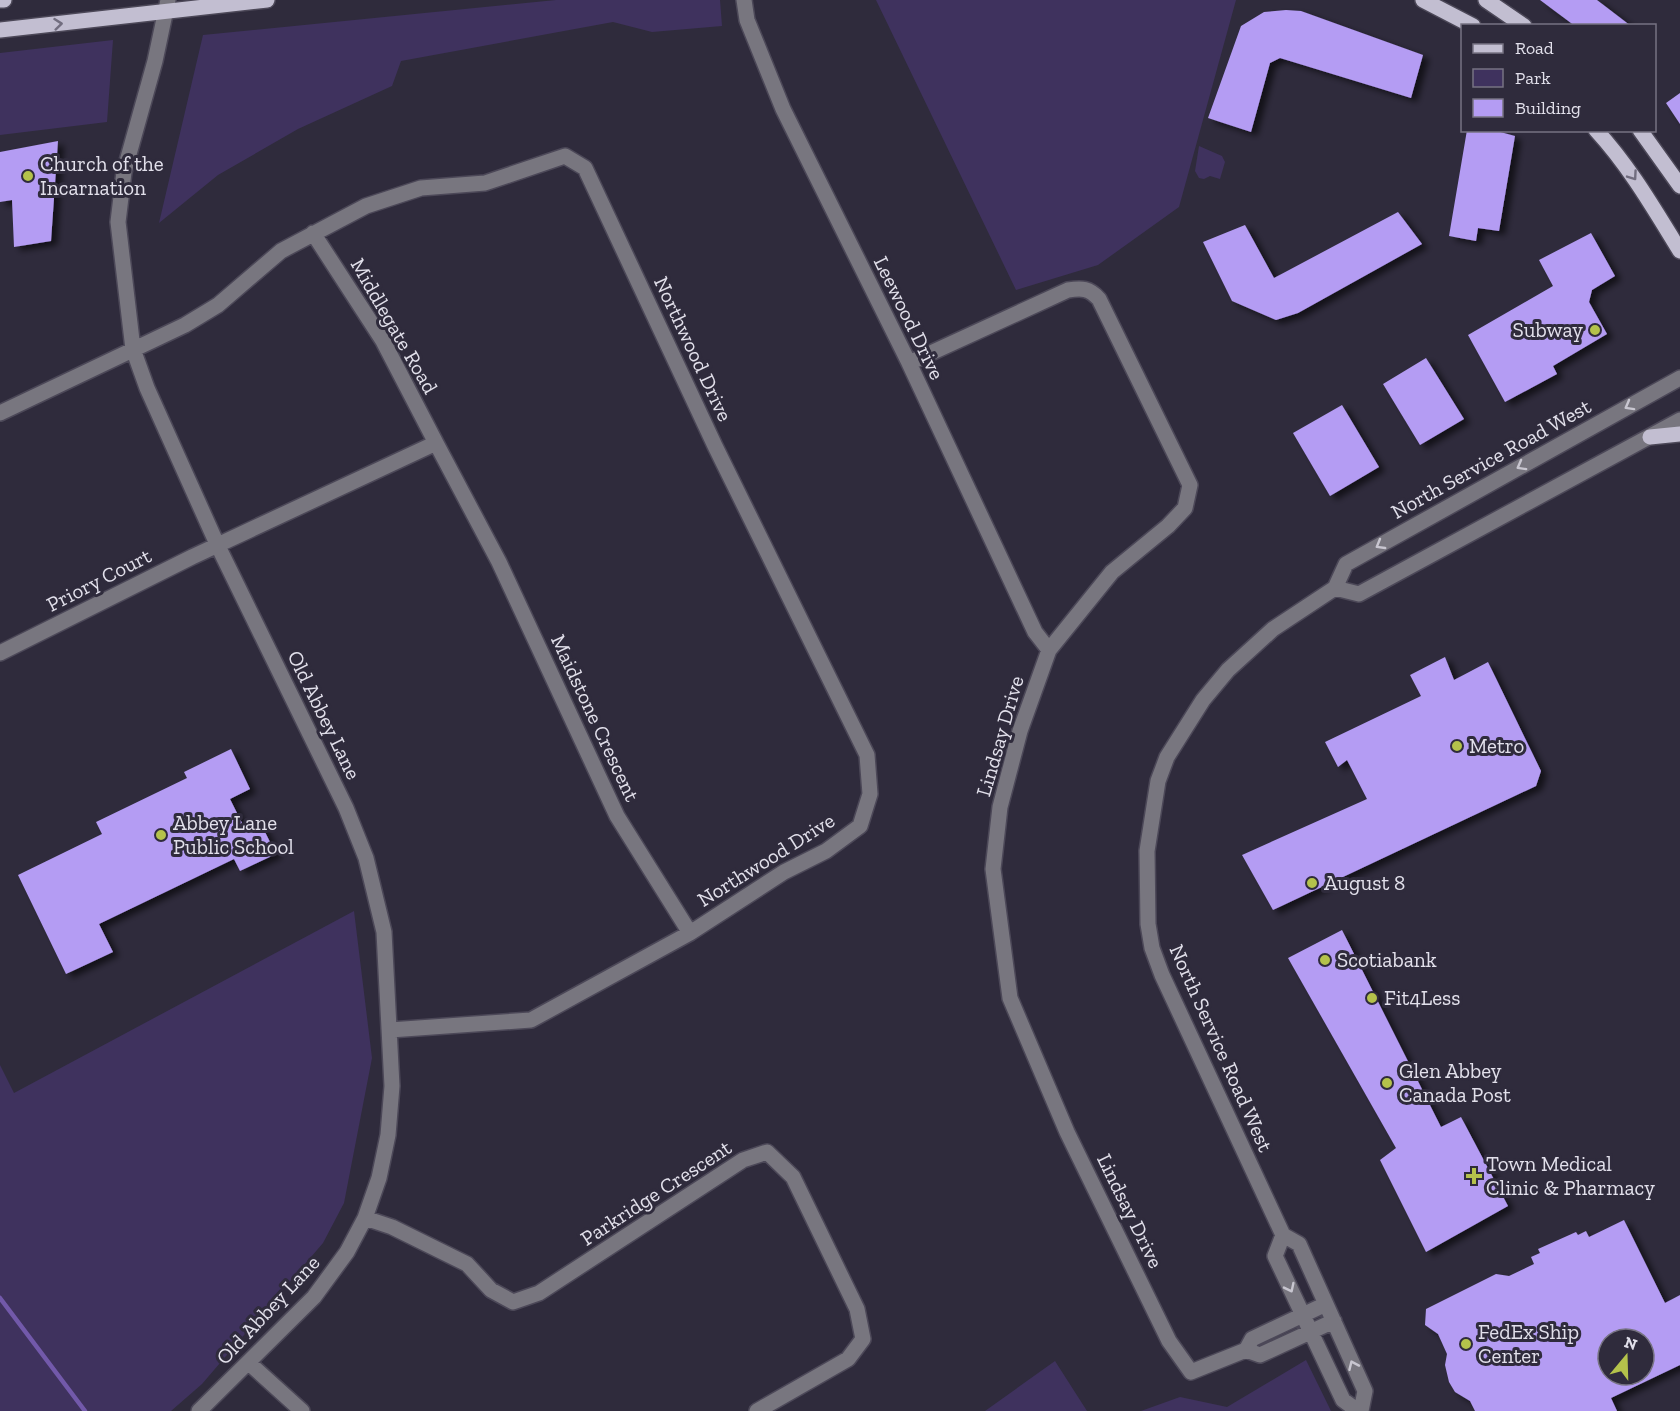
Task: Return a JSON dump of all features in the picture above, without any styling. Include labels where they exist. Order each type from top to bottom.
[{"type":"main road","points":[[0,30],[166,6],[267,0]]},
{"type":"main road","points":[[1423,0],[1469,24]]},
{"type":"main road","points":[[1486,0],[1521,24]]},
{"type":"main road","points":[[1598,132],[1618,154],[1640,185],[1680,251]]},
{"type":"main road","points":[[1641,132],[1680,186]]},
{"type":"main road","points":[[1650,437],[1680,434]]},
{"type":"street","name":"Leewood Drive","points":[[744,0],[747,20],[783,110],[909,363],[1035,632],[1049,650]]},
{"type":"street","name":"Old Abbey Lane","points":[[166,6],[155,61],[124,172],[118,222],[133,349],[147,388],[218,544],[346,808],[366,858],[384,932],[392,1086],[388,1135],[379,1178],[365,1218],[347,1252],[314,1297],[199,1411]]},
{"type":"street","name":"Northwood Drive","points":[[0,413],[185,325],[219,305],[268,261],[314,233],[366,206],[409,191],[485,183],[565,156],[585,168],[715,446],[867,755],[870,794],[860,826],[826,851],[784,872],[690,933]]},
{"type":"street","name":"Middlegate Road","points":[[314,233],[383,341],[436,443]]},
{"type":"street","name":"Lindsay Drive","points":[[909,363],[1068,290],[1081,288],[1092,291],[1099,299],[1190,485],[1190,496],[1185,508],[1168,526],[1112,572],[1049,650],[1020,731],[1000,807],[993,869],[1010,998],[1067,1132],[1169,1341],[1191,1372],[1246,1350],[1252,1339],[1326,1304]]},
{"type":"street","name":"North Service Road West","points":[[1334,1321],[1299,1244],[1283,1235],[1162,975],[1152,948],[1146,899],[1147,851],[1158,781],[1182,730],[1228,670],[1265,635],[1335,588],[1347,564],[1680,378]]},
{"type":"street","points":[[1335,588],[1359,594],[1680,420]]},
{"type":"street","points":[[218,544],[436,443]]},
{"type":"street","name":"Maidstone Crescent","points":[[436,443],[499,562],[617,816],[690,933]]},
{"type":"street","name":"Priory Court","points":[[0,653],[218,544]]},
{"type":"street","points":[[390,1030],[531,1020],[690,933]]},
{"type":"street","name":"Parkridge Crescent","points":[[365,1218],[392,1227],[467,1264],[491,1290],[513,1302],[539,1293],[743,1160],[768,1152],[793,1177],[857,1309],[863,1339],[848,1359],[757,1411]]},
{"type":"street","points":[[1283,1235],[1275,1256],[1343,1400],[1360,1411],[1365,1391],[1334,1321]]},
{"type":"street","name":"Lindsay Drive","points":[[1246,1350],[1260,1355],[1334,1321]]},
{"type":"street","points":[[249,1363],[302,1411]]},
{"type":"green space","points":[[556,0],[720,0],[722,26],[652,32],[613,22],[401,61],[392,86],[298,129],[218,175],[159,223],[203,35]]},
{"type":"green space","points":[[876,0],[1236,0],[1179,207],[1098,265],[1016,290]]},
{"type":"green space","points":[[113,40],[107,122],[0,135],[0,53]]},
{"type":"green space","points":[[1199,146],[1222,156],[1225,162],[1220,179],[1210,176],[1204,179],[1199,178],[1195,171]]},
{"type":"green space","points":[[354,911],[372,1058],[344,1203],[323,1243],[202,1384],[171,1411],[0,1411],[0,1065],[14,1093]]},
{"type":"green space","points":[[1306,1360],[1331,1411],[1141,1411],[1180,1397],[1227,1407]]},
{"type":"green space","points":[[1055,1361],[1087,1411],[985,1411]]},
{"type":"building","points":[[1540,0],[1597,0],[1628,24],[1572,24]]},
{"type":"building","points":[[1301,11],[1423,55],[1411,98],[1280,58],[1270,63],[1251,132],[1208,118],[1241,26],[1264,12]]},
{"type":"building","points":[[1680,93],[1680,124],[1666,103]]},
{"type":"building","points":[[1467,132],[1500,132],[1515,136],[1499,231],[1478,228],[1476,241],[1449,236]]},
{"type":"building","name":"Church of the Incarnation","points":[[58,141],[51,241],[14,247],[12,200],[0,202],[0,152]]},
{"type":"building","points":[[1398,212],[1422,244],[1298,313],[1276,320],[1232,301],[1203,242],[1245,225],[1274,278]]},
{"type":"building","points":[[1591,233],[1615,276],[1592,290],[1589,302],[1607,334],[1553,366],[1557,374],[1505,402],[1468,335],[1553,286],[1539,260]]},
{"type":"building","points":[[1426,358],[1464,419],[1420,445],[1383,384]]},
{"type":"building","points":[[1342,405],[1379,467],[1330,496],[1293,433]]},
{"type":"building","points":[[1445,657],[1454,680],[1488,662],[1541,771],[1536,786],[1273,910],[1242,855],[1367,799],[1347,760],[1338,767],[1325,742],[1421,696],[1410,675]]},
{"type":"building","points":[[231,749],[250,789],[230,799],[244,827],[259,820],[276,854],[240,871],[234,859],[99,924],[113,952],[66,974],[18,875],[102,834],[96,822],[187,778],[184,772]]},
{"type":"building","points":[[1342,930],[1441,1127],[1461,1117],[1508,1206],[1426,1252],[1380,1160],[1396,1148],[1288,958]]},
{"type":"building","points":[[1624,1220],[1665,1303],[1680,1295],[1680,1365],[1656,1376],[1656,1327],[1596,1327],[1596,1387],[1634,1387],[1611,1398],[1617,1411],[1475,1411],[1470,1401],[1455,1392],[1449,1382],[1445,1365],[1447,1354],[1438,1334],[1425,1325],[1426,1309],[1496,1274],[1509,1276],[1534,1264],[1531,1257],[1540,1253],[1538,1249],[1576,1232],[1578,1235],[1586,1231],[1589,1237]]},
{"type":"waterway","points":[[0,1298],[85,1411]]},
{"type":"place","name":"Church of the Incarnation","points":[[28,176]]},
{"type":"place","name":"Subway","points":[[1595,330]]},
{"type":"place","name":"Metro","points":[[1457,746]]},
{"type":"place","name":"Abbey Lane Public School","points":[[161,835]]},
{"type":"place","name":"August 8","points":[[1312,883]]},
{"type":"place","name":"Scotiabank","points":[[1325,960]]},
{"type":"place","name":"Fit4Less","points":[[1372,998]]},
{"type":"place","name":"Glen Abbey Canada Post","points":[[1387,1083]]},
{"type":"place","name":"Town Medical Clinic & Pharmacy","points":[[1474,1176]]},
{"type":"place","name":"FedEx Ship Center","points":[[1466,1344]]}]
